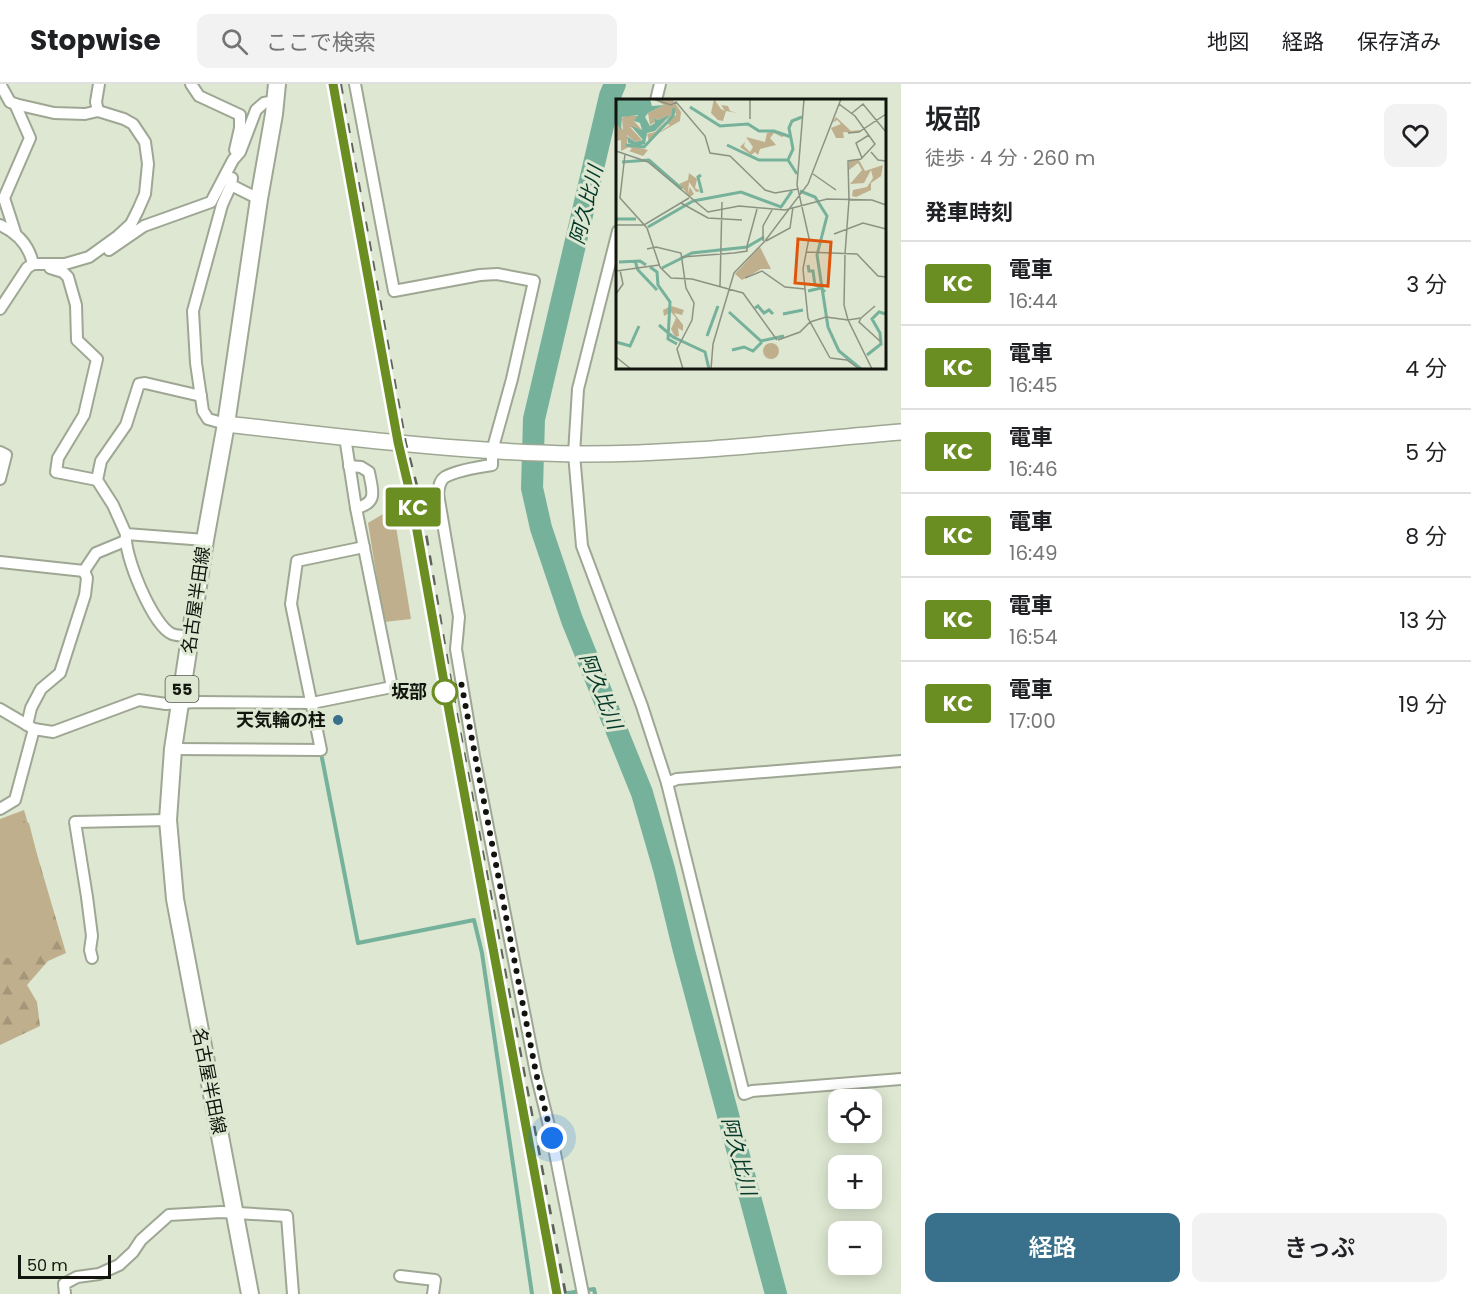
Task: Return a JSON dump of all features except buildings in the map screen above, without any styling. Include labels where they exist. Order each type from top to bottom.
[{"type":"main road","name":"名古屋半田線","points":[[249,1294],[175,899],[168,820],[173,749],[205,540],[226,424],[276,92]]},
{"type":"street","points":[[0,84],[8,104],[30,138],[4,198],[15,232],[36,264],[63,272],[68,277],[76,305],[78,340],[97,359],[84,415],[58,458],[56,472],[97,480]]},
{"type":"street","points":[[98,111],[96,102],[99,84]]},
{"type":"street","points":[[191,84],[199,96],[240,115],[231,185],[222,205],[193,311],[196,363],[203,411],[208,419],[226,424],[492,451],[568,453],[636,453],[901,432]]},
{"type":"street","points":[[355,84],[394,291],[480,275],[497,274],[534,280],[512,379],[492,451],[492,465],[445,477],[439,488],[439,502],[459,617],[456,649],[474,756],[536,1073],[552,1138],[583,1294]]},
{"type":"street","points":[[656,99],[660,84]]},
{"type":"street","points":[[0,309],[23,272],[36,264],[65,264],[107,251],[144,226],[211,202],[233,160],[240,152],[256,110],[276,92]]},
{"type":"street","points":[[8,104],[70,115],[98,111],[133,124],[145,142],[148,164],[145,194],[131,224],[89,257]]},
{"type":"street","points":[[231,185],[259,199]]},
{"type":"street","points":[[0,225],[15,232]]},
{"type":"street","points":[[616,239],[578,388],[568,453],[582,546],[646,717],[667,783],[744,1094],[901,1079]]},
{"type":"street","points":[[191,636],[171,634],[154,616],[133,567],[126,537],[113,506],[97,480],[101,461],[126,425],[139,384],[145,383],[201,396]]},
{"type":"street","points":[[0,709],[31,727],[53,732],[139,700],[166,704],[312,704],[392,687],[356,508],[345,437]]},
{"type":"street","points":[[0,452],[6,455],[0,479]]},
{"type":"street","points":[[349,466],[361,467],[369,472],[373,495],[367,506],[356,508]]},
{"type":"street","points":[[84,571],[96,553],[126,537],[205,540]]},
{"type":"street","points":[[173,749],[321,750],[291,604],[297,561],[364,548]]},
{"type":"street","points":[[0,562],[84,571]]},
{"type":"street","points":[[0,809],[15,800],[31,727],[31,708],[41,689],[60,673],[85,595],[87,578],[84,571]]},
{"type":"street","points":[[667,783],[677,779],[901,761]]},
{"type":"street","points":[[92,958],[90,950],[92,936],[75,822],[168,820]]},
{"type":"street","points":[[65,1294],[64,1284],[77,1276],[99,1274],[127,1259],[141,1240],[170,1215],[233,1212],[287,1216],[292,1294]]},
{"type":"street","points":[[400,1276],[435,1280],[433,1294]]},
{"type":"green space","points":[[393,508],[411,619],[384,622],[368,523]]},
{"type":"green space","points":[[24,810],[66,953],[48,961],[27,985],[37,1002],[40,1026],[0,1045],[0,819]]},
{"type":"green space","points":[[15,822],[29,823],[57,935],[27,961],[0,957],[0,827]]},
{"type":"waterway","name":"阿久比川","points":[[615,84],[610,96],[534,419],[532,488],[541,528],[572,620],[642,793],[776,1294]]},
{"type":"waterway","points":[[322,758],[358,943],[474,920],[482,953],[532,1294]]},
{"type":"waterway","points":[[562,1294],[594,1289],[595,1294]]},
{"type":"railway","points":[[340,84],[405,443],[419,496],[452,692],[565,1294]]},
{"type":"train","name":"KC","points":[[333,84],[557,1294]]},
{"type":"place","name":"坂部","points":[[445,692]]},
{"type":"place","name":"天気輪の柱","points":[[338,720]]},
{"type":"route","points":[[445,692],[461,682],[536,1073],[552,1138]]}]
